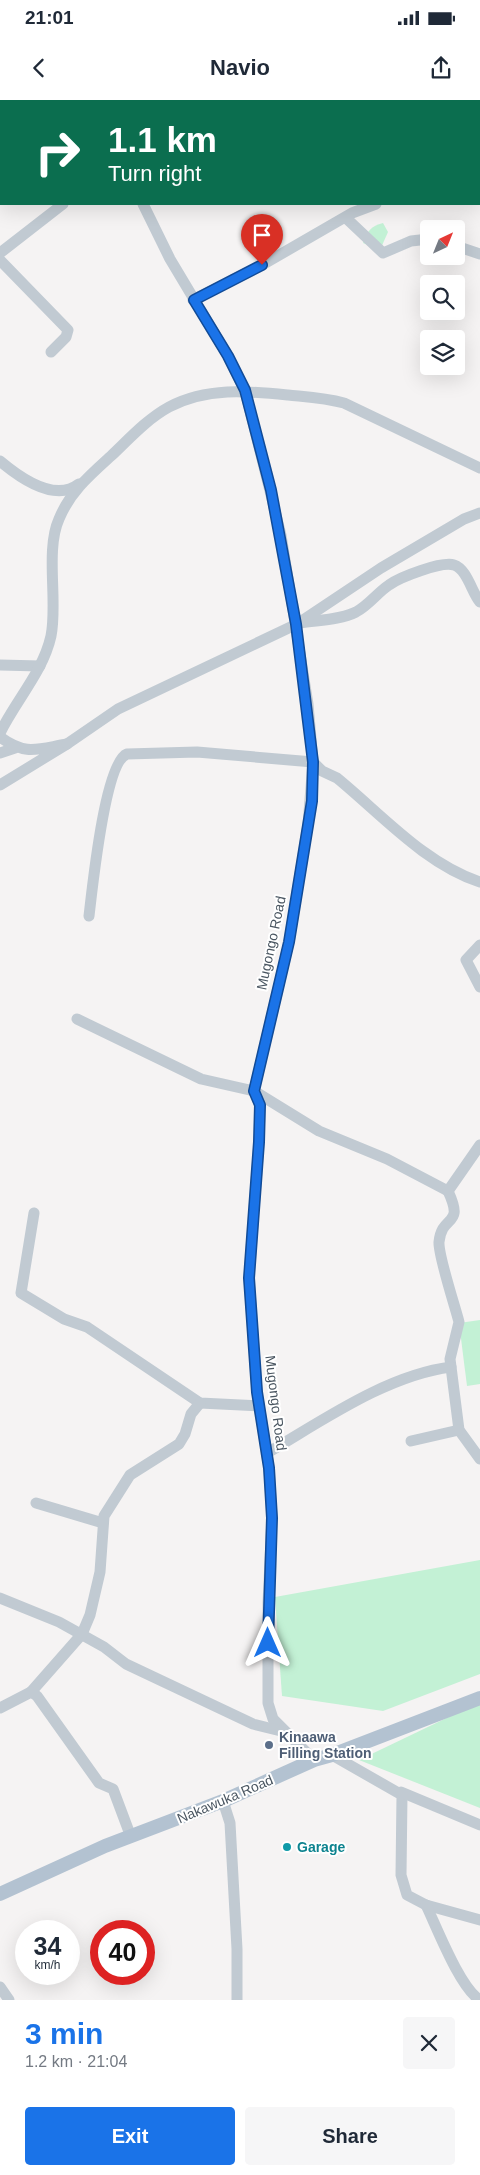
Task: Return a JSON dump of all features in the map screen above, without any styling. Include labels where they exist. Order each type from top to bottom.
[{"type":"main road","name":"Nakawuka Road","points":[[0,1894],[105,1846],[223,1802],[314,1760],[332,1755],[480,1698]]},
{"type":"street","points":[[0,253],[62,205]]},
{"type":"street","name":"Mugongo Road","points":[[143,205],[170,260],[228,356],[245,390],[271,490],[296,624],[313,762],[312,801],[289,942],[254,1091],[260,1105],[249,1278],[259,1406],[267,1454],[272,1518],[268,1603],[268,1703],[272,1719],[314,1760]]},
{"type":"street","points":[[194,300],[262,265],[350,212],[373,205]]},
{"type":"street","points":[[350,212],[383,253],[411,241],[420,240]]},
{"type":"street","points":[[465,249],[480,254]]},
{"type":"street","points":[[0,260],[68,330],[66,337],[51,352]]},
{"type":"street","points":[[0,461],[24,480],[49,488],[72,489],[147,422],[168,407],[211,393],[245,390],[321,397],[344,403],[480,468]]},
{"type":"street","points":[[0,733],[10,713],[40,666],[52,631],[54,542],[57,522],[67,502],[84,480]]},
{"type":"street","points":[[0,785],[118,709],[296,624],[381,568],[464,519],[480,513]]},
{"type":"street","points":[[296,624],[344,617],[357,611],[390,584],[446,564],[456,565],[461,570],[480,602]]},
{"type":"street","points":[[0,665],[40,666]]},
{"type":"street","points":[[0,737],[21,749],[30,767]]},
{"type":"street","points":[[0,753],[66,744]]},
{"type":"street","points":[[89,916],[98,840],[110,789],[120,759],[124,755],[197,752],[313,762],[322,770],[337,778],[423,850],[454,872],[480,882]]},
{"type":"street","points":[[480,945],[466,960],[480,987]]},
{"type":"street","points":[[77,1019],[201,1078],[254,1091],[319,1131],[387,1159],[448,1191],[456,1208],[454,1217],[441,1230],[439,1245],[459,1322],[459,1329],[451,1354],[451,1367],[459,1430],[480,1459]]},
{"type":"street","points":[[448,1191],[480,1145]]},
{"type":"street","points":[[34,1213],[21,1293],[64,1320],[87,1327],[200,1403],[259,1406]]},
{"type":"street","points":[[267,1454],[340,1411],[393,1384],[435,1369],[451,1367]]},
{"type":"street","points":[[0,1708],[31,1692],[82,1634],[96,1595],[104,1516],[130,1475],[179,1444],[185,1434],[191,1414],[200,1403]]},
{"type":"street","points":[[411,1441],[459,1430]]},
{"type":"street","points":[[36,1503],[103,1523]]},
{"type":"street","points":[[0,1598],[59,1622],[104,1646],[126,1664],[253,1724],[285,1732]]},
{"type":"street","points":[[31,1692],[41,1700],[99,1783],[113,1789],[131,1837]]},
{"type":"street","points":[[332,1755],[401,1792],[480,1825]]},
{"type":"street","points":[[401,1792],[403,1798],[401,1875],[407,1895],[426,1906],[480,1920]]},
{"type":"street","points":[[223,1802],[230,1823],[237,1949],[237,2000]]},
{"type":"street","points":[[426,1906],[472,1996],[480,2000]]},
{"type":"street","points":[[0,1987],[10,2000]]},
{"type":"green space","points":[[383,223],[388,232],[380,250],[363,243],[370,230]]},
{"type":"green space","points":[[480,1320],[480,1384],[467,1386],[459,1323]]},
{"type":"green space","points":[[480,1560],[480,1674],[383,1711],[282,1696],[275,1597]]},
{"type":"green space","points":[[480,1702],[480,1808],[359,1760]]},
{"type":"place","name":"Kinaawa Filling Station","points":[[269,1745]]},
{"type":"place","name":"Garage","points":[[287,1847]]},
{"type":"route","points":[[262,265],[194,300],[228,356],[245,390],[261,450],[291,590],[308,704],[313,762],[312,801],[289,942],[254,1091],[260,1105],[249,1278],[257,1392],[269,1468],[272,1518],[268,1643]]}]
